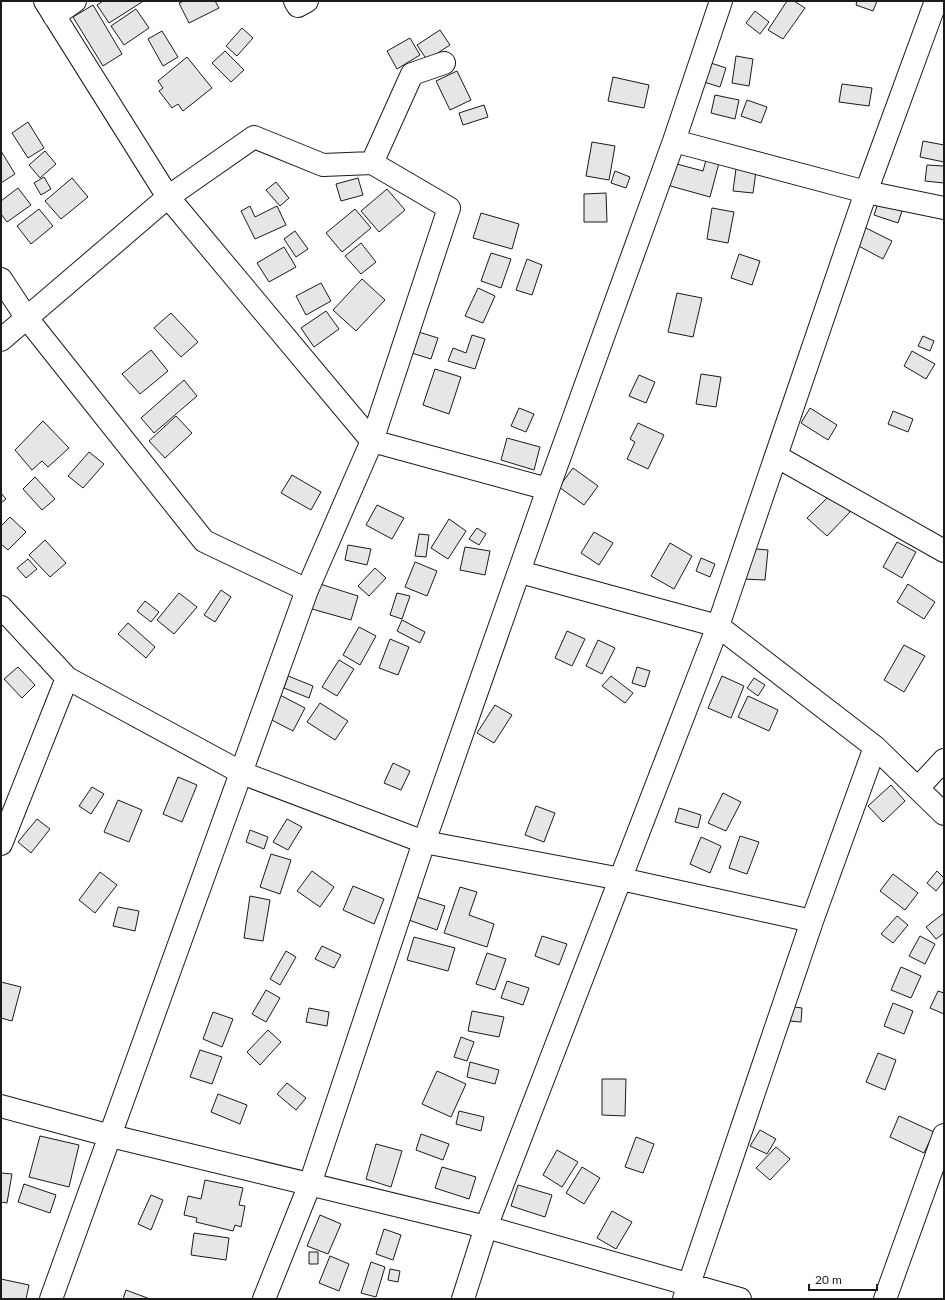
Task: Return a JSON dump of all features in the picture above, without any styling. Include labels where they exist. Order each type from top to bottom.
[{"type":"street","points":[[75,1],[50,8],[168,197],[372,441],[548,489]]},
{"type":"street","points":[[264,1299],[310,1184],[424,842],[548,489],[674,141],[721,1]]},
{"type":"street","points":[[463,1299],[486,1227],[718,626],[866,192],[936,1]]},
{"type":"street","points":[[372,163],[412,74],[444,64]]},
{"type":"street","points":[[1,340],[26,317],[168,197],[254,137],[323,165],[372,163],[449,208],[372,441],[308,590],[51,1299]]},
{"type":"street","points":[[674,141],[866,192],[944,208]]},
{"type":"street","points":[[1,279],[26,317],[204,541],[308,590]]},
{"type":"street","points":[[776,456],[944,551]]},
{"type":"street","points":[[520,572],[718,626],[875,747],[944,814]]},
{"type":"street","points":[[1,607],[67,678],[242,773],[424,842],[620,879],[812,921]]},
{"type":"street","points":[[1,844],[67,678]]},
{"type":"street","points":[[687,1291],[812,921],[875,747]]},
{"type":"street","points":[[918,788],[944,760]]},
{"type":"street","points":[[1,1106],[111,1136],[486,1227],[687,1291],[740,1299]]},
{"type":"street","points":[[885,1299],[943,1140]]},
{"type":"building","points":[[103,1],[142,2],[109,23],[97,5]]},
{"type":"building","points":[[184,1],[215,1],[219,8],[189,23],[179,3]]},
{"type":"building","points":[[787,1],[794,1],[805,8],[783,39],[768,30]]},
{"type":"building","points":[[857,1],[877,1],[873,11],[856,5]]},
{"type":"building","points":[[93,5],[122,54],[103,66],[73,17]]},
{"type":"building","points":[[136,9],[149,28],[124,45],[111,26]]},
{"type":"building","points":[[755,11],[769,22],[760,34],[746,23]]},
{"type":"building","points":[[242,28],[253,38],[237,56],[226,46]]},
{"type":"building","points":[[440,30],[450,45],[427,60],[417,45]]},
{"type":"building","points":[[162,31],[178,57],[163,66],[148,39]]},
{"type":"building","points":[[410,38],[420,55],[397,69],[387,51]]},
{"type":"building","points":[[225,51],[244,70],[231,82],[212,63]]},
{"type":"building","points":[[736,56],[753,59],[749,86],[732,83]]},
{"type":"building","points":[[187,57],[212,88],[183,111],[178,104],[172,108],[159,91],[163,88],[158,81]]},
{"type":"building","points":[[711,63],[726,68],[720,87],[704,82]]},
{"type":"building","points":[[457,71],[471,100],[450,110],[436,81]]},
{"type":"building","points":[[613,77],[649,85],[644,108],[608,101]]},
{"type":"building","points":[[842,84],[872,88],[869,106],[839,102]]},
{"type":"building","points":[[715,95],[739,100],[735,119],[711,113]]},
{"type":"building","points":[[747,100],[767,107],[761,123],[741,116]]},
{"type":"building","points":[[484,105],[488,117],[463,125],[459,113]]},
{"type":"building","points":[[28,122],[44,148],[28,158],[12,133]]},
{"type":"building","points":[[923,141],[944,145],[944,162],[920,157]]},
{"type":"building","points":[[592,142],[615,146],[609,180],[586,176]]},
{"type":"building","points":[[1,151],[15,174],[1,183]]},
{"type":"building","points":[[45,151],[56,164],[40,178],[29,165]]},
{"type":"building","points":[[706,160],[719,163],[710,197],[667,185],[673,163],[703,171]]},
{"type":"building","points":[[737,161],[757,164],[753,193],[733,191]]},
{"type":"building","points":[[927,165],[944,166],[944,183],[925,181]]},
{"type":"building","points":[[615,171],[630,177],[626,188],[611,183]]},
{"type":"building","points":[[44,177],[51,189],[41,195],[34,183]]},
{"type":"building","points":[[72,178],[88,197],[61,219],[45,201]]},
{"type":"building","points":[[358,178],[363,195],[341,201],[336,184]]},
{"type":"building","points":[[276,182],[289,198],[280,206],[266,190]]},
{"type":"building","points":[[18,188],[31,205],[7,222],[1,214],[1,201]]},
{"type":"building","points":[[387,189],[405,210],[379,232],[361,211]]},
{"type":"building","points":[[606,193],[607,222],[584,222],[584,194]]},
{"type":"building","points":[[879,200],[903,208],[898,223],[874,215]]},
{"type":"building","points":[[250,206],[255,217],[277,206],[286,225],[255,239],[241,211]]},
{"type":"building","points":[[712,208],[734,212],[728,243],[707,239]]},
{"type":"building","points":[[39,209],[53,226],[31,244],[17,226]]},
{"type":"building","points":[[355,209],[371,228],[342,252],[326,233]]},
{"type":"building","points":[[481,213],[519,224],[512,249],[473,238]]},
{"type":"building","points":[[862,226],[892,241],[883,259],[853,243]]},
{"type":"building","points":[[295,231],[308,249],[296,257],[284,239]]},
{"type":"building","points":[[361,243],[376,262],[361,274],[345,256]]},
{"type":"building","points":[[284,247],[296,267],[269,282],[257,263]]},
{"type":"building","points":[[491,253],[511,259],[501,288],[481,281]]},
{"type":"building","points":[[739,254],[760,261],[752,285],[731,278]]},
{"type":"building","points":[[527,259],[542,265],[532,295],[516,290]]},
{"type":"building","points":[[362,279],[385,300],[356,331],[333,310]]},
{"type":"building","points":[[321,283],[331,301],[306,315],[296,296]]},
{"type":"building","points":[[478,288],[495,296],[483,323],[465,316]]},
{"type":"building","points":[[677,293],[702,298],[693,337],[668,332]]},
{"type":"building","points":[[326,311],[339,329],[314,347],[301,328]]},
{"type":"building","points":[[171,313],[198,342],[181,357],[154,328]]},
{"type":"building","points":[[412,330],[438,338],[431,359],[405,351]]},
{"type":"building","points":[[472,335],[485,339],[475,369],[448,361],[453,348],[466,353]]},
{"type":"building","points":[[923,336],[934,341],[930,351],[918,346]]},
{"type":"building","points":[[151,350],[168,371],[140,394],[122,374]]},
{"type":"building","points":[[912,351],[935,364],[926,379],[904,366]]},
{"type":"building","points":[[435,369],[461,377],[449,414],[423,405]]},
{"type":"building","points":[[701,374],[721,377],[716,407],[696,404]]},
{"type":"building","points":[[639,375],[655,382],[646,403],[629,396]]},
{"type":"building","points":[[184,380],[197,396],[154,433],[141,418]]},
{"type":"building","points":[[519,408],[534,414],[526,432],[511,426]]},
{"type":"building","points":[[810,408],[837,425],[828,440],[801,423]]},
{"type":"building","points":[[893,411],[913,419],[908,432],[888,424]]},
{"type":"building","points":[[176,416],[192,433],[165,458],[149,441]]},
{"type":"building","points":[[43,421],[69,448],[48,467],[42,461],[32,470],[15,450]]},
{"type":"building","points":[[638,423],[664,435],[648,469],[627,459],[635,442],[630,439]]},
{"type":"building","points":[[507,438],[540,447],[534,470],[501,460]]},
{"type":"building","points":[[89,452],[104,464],[83,488],[68,476]]},
{"type":"building","points":[[573,468],[598,486],[584,505],[559,487]]},
{"type":"building","points":[[292,475],[321,492],[311,510],[281,493]]},
{"type":"building","points":[[35,477],[55,499],[42,510],[23,489]]},
{"type":"building","points":[[1,493],[6,499],[1,503]]},
{"type":"building","points":[[831,494],[850,512],[827,536],[807,518]]},
{"type":"building","points":[[377,505],[404,518],[392,539],[366,525]]},
{"type":"building","points":[[10,517],[26,532],[8,550],[1,544],[1,526]]},
{"type":"building","points":[[449,519],[466,531],[448,559],[431,548]]},
{"type":"building","points":[[477,528],[486,534],[479,545],[469,539]]},
{"type":"building","points":[[594,532],[613,543],[599,565],[581,553]]},
{"type":"building","points":[[419,534],[429,535],[426,557],[415,556]]},
{"type":"building","points":[[45,540],[66,563],[50,577],[29,555]]},
{"type":"building","points":[[897,542],[916,552],[902,578],[883,567]]},
{"type":"building","points":[[670,543],[692,556],[674,589],[651,576]]},
{"type":"building","points":[[348,545],[371,549],[367,565],[345,560]]},
{"type":"building","points":[[465,547],[490,551],[485,575],[460,570]]},
{"type":"building","points":[[745,548],[768,550],[765,580],[743,579]]},
{"type":"building","points":[[701,558],[715,564],[710,577],[696,571]]},
{"type":"building","points":[[28,559],[37,569],[26,578],[17,568]]},
{"type":"building","points":[[415,562],[437,571],[427,596],[405,587]]},
{"type":"building","points":[[375,568],[386,578],[369,596],[358,586]]},
{"type":"building","points":[[320,584],[358,596],[351,620],[312,609]]},
{"type":"building","points":[[908,584],[935,602],[924,619],[897,602]]},
{"type":"building","points":[[221,590],[231,597],[215,622],[204,615]]},
{"type":"building","points":[[179,593],[197,607],[174,634],[157,620]]},
{"type":"building","points":[[397,593],[410,596],[402,619],[390,615]]},
{"type":"building","points":[[145,601],[159,612],[151,622],[137,611]]},
{"type":"building","points":[[402,620],[425,632],[420,643],[397,631]]},
{"type":"building","points":[[128,623],[155,647],[146,658],[118,634]]},
{"type":"building","points":[[359,627],[376,636],[360,665],[343,655]]},
{"type":"building","points":[[567,631],[585,639],[572,666],[555,658]]},
{"type":"building","points":[[390,639],[409,647],[398,675],[379,668]]},
{"type":"building","points":[[598,640],[615,648],[602,674],[586,666]]},
{"type":"building","points":[[904,645],[925,656],[904,692],[884,680]]},
{"type":"building","points":[[339,660],[354,669],[337,696],[322,687]]},
{"type":"building","points":[[18,667],[35,685],[22,698],[4,679]]},
{"type":"building","points":[[637,667],[650,671],[645,687],[632,683]]},
{"type":"building","points":[[288,676],[313,686],[309,698],[284,688]]},
{"type":"building","points":[[611,676],[633,693],[625,703],[602,686]]},
{"type":"building","points":[[722,676],[744,686],[731,718],[708,708]]},
{"type":"building","points":[[754,678],[765,685],[758,696],[747,688]]},
{"type":"building","points":[[276,693],[305,708],[293,731],[264,716]]},
{"type":"building","points":[[748,696],[778,710],[769,731],[738,717]]},
{"type":"building","points":[[320,703],[348,721],[335,740],[307,722]]},
{"type":"building","points":[[495,705],[512,715],[494,743],[477,733]]},
{"type":"building","points":[[393,763],[410,771],[401,790],[384,783]]},
{"type":"building","points":[[178,777],[197,785],[182,822],[163,814]]},
{"type":"building","points":[[891,785],[905,801],[883,822],[868,806]]},
{"type":"building","points":[[92,787],[104,794],[91,814],[79,806]]},
{"type":"building","points":[[723,793],[741,802],[726,831],[708,823]]},
{"type":"building","points":[[118,800],[142,810],[129,842],[104,832]]},
{"type":"building","points":[[536,806],[555,813],[544,842],[525,835]]},
{"type":"building","points":[[679,808],[701,815],[698,828],[675,822]]},
{"type":"building","points":[[37,819],[50,829],[31,853],[18,842]]},
{"type":"building","points":[[287,819],[302,827],[288,850],[273,842]]},
{"type":"building","points":[[250,830],[268,837],[264,849],[246,842]]},
{"type":"building","points":[[740,836],[759,842],[747,874],[729,868]]},
{"type":"building","points":[[701,837],[721,846],[710,873],[690,864]]},
{"type":"building","points":[[271,854],[291,860],[280,894],[260,887]]},
{"type":"building","points":[[312,871],[334,887],[320,907],[297,891]]},
{"type":"building","points":[[937,871],[944,878],[944,881],[936,891],[927,883]]},
{"type":"building","points":[[100,872],[117,885],[95,913],[79,900]]},
{"type":"building","points":[[893,874],[918,893],[905,910],[880,891]]},
{"type":"building","points":[[353,886],[384,899],[374,924],[343,910]]},
{"type":"building","points":[[460,887],[477,892],[469,915],[494,924],[487,947],[444,933]]},
{"type":"building","points":[[250,896],[270,900],[263,941],[244,938]]},
{"type":"building","points":[[413,896],[445,906],[437,930],[406,919]]},
{"type":"building","points":[[118,907],[139,911],[135,931],[113,926]]},
{"type":"building","points":[[944,913],[944,933],[936,939],[926,927]]},
{"type":"building","points":[[897,916],[908,925],[893,943],[881,934]]},
{"type":"building","points":[[542,936],[567,944],[559,965],[535,956]]},
{"type":"building","points":[[920,936],[935,944],[925,964],[909,956]]},
{"type":"building","points":[[414,937],[455,948],[448,971],[407,960]]},
{"type":"building","points":[[322,946],[341,955],[334,968],[315,959]]},
{"type":"building","points":[[286,951],[296,957],[280,985],[270,979]]},
{"type":"building","points":[[487,953],[506,959],[495,990],[476,984]]},
{"type":"building","points":[[901,967],[921,976],[911,998],[891,990]]},
{"type":"building","points":[[507,981],[529,988],[523,1005],[501,998]]},
{"type":"building","points":[[1,982],[21,987],[12,1021],[1,1018]]},
{"type":"building","points":[[266,990],[280,998],[266,1022],[252,1014]]},
{"type":"building","points":[[938,991],[944,993],[944,1014],[930,1008]]},
{"type":"building","points":[[893,1003],[913,1011],[904,1034],[884,1026]]},
{"type":"building","points":[[781,1005],[802,1008],[801,1022],[779,1020]]},
{"type":"building","points":[[309,1008],[329,1012],[327,1026],[306,1022]]},
{"type":"building","points":[[472,1011],[504,1017],[499,1037],[468,1031]]},
{"type":"building","points":[[213,1012],[233,1019],[222,1047],[203,1039]]},
{"type":"building","points":[[268,1030],[281,1042],[260,1065],[247,1052]]},
{"type":"building","points":[[461,1037],[474,1042],[467,1061],[454,1057]]},
{"type":"building","points":[[200,1050],[222,1057],[212,1084],[190,1077]]},
{"type":"building","points":[[878,1053],[896,1060],[885,1090],[866,1082]]},
{"type":"building","points":[[470,1062],[499,1070],[495,1084],[467,1077]]},
{"type":"building","points":[[437,1071],[466,1084],[451,1117],[422,1104]]},
{"type":"building","points":[[602,1079],[626,1079],[625,1116],[602,1115]]},
{"type":"building","points":[[287,1083],[306,1098],[296,1110],[277,1094]]},
{"type":"building","points":[[218,1094],[247,1105],[240,1124],[211,1112]]},
{"type":"building","points":[[459,1111],[484,1117],[481,1131],[456,1124]]},
{"type":"building","points":[[899,1116],[934,1132],[924,1153],[890,1137]]},
{"type":"building","points":[[760,1130],[776,1139],[767,1154],[750,1146]]},
{"type":"building","points":[[421,1134],[449,1144],[443,1160],[416,1150]]},
{"type":"building","points":[[40,1136],[79,1145],[69,1187],[29,1177]]},
{"type":"building","points":[[636,1137],[654,1144],[643,1173],[625,1167]]},
{"type":"building","points":[[376,1144],[402,1151],[391,1187],[366,1179]]},
{"type":"building","points":[[776,1147],[790,1159],[770,1180],[756,1168]]},
{"type":"building","points":[[557,1150],[578,1162],[562,1187],[543,1175]]},
{"type":"building","points":[[442,1167],[476,1177],[469,1199],[435,1188]]},
{"type":"building","points":[[582,1167],[600,1178],[584,1204],[566,1193]]},
{"type":"building","points":[[1,1173],[12,1174],[7,1203],[1,1202]]},
{"type":"building","points":[[205,1180],[243,1188],[239,1205],[245,1206],[241,1227],[235,1225],[233,1231],[196,1222],[197,1218],[184,1215],[188,1196],[201,1199]]},
{"type":"building","points":[[24,1184],[56,1195],[50,1213],[18,1202]]},
{"type":"building","points":[[518,1185],[552,1195],[545,1217],[511,1206]]},
{"type":"building","points":[[151,1195],[163,1200],[151,1230],[138,1224]]},
{"type":"building","points":[[612,1211],[632,1222],[616,1249],[597,1238]]},
{"type":"building","points":[[320,1215],[341,1224],[328,1254],[307,1246]]},
{"type":"building","points":[[384,1229],[401,1235],[393,1260],[376,1254]]},
{"type":"building","points":[[194,1233],[229,1238],[226,1260],[191,1255]]},
{"type":"building","points":[[309,1252],[318,1252],[318,1264],[309,1264]]},
{"type":"building","points":[[330,1256],[349,1264],[339,1291],[319,1283]]},
{"type":"building","points":[[371,1262],[385,1267],[376,1297],[361,1293]]},
{"type":"building","points":[[390,1269],[400,1271],[398,1282],[388,1280]]},
{"type":"building","points":[[1,1279],[29,1285],[26,1299],[1,1299]]},
{"type":"building","points":[[126,1290],[150,1299],[123,1299]]}]
